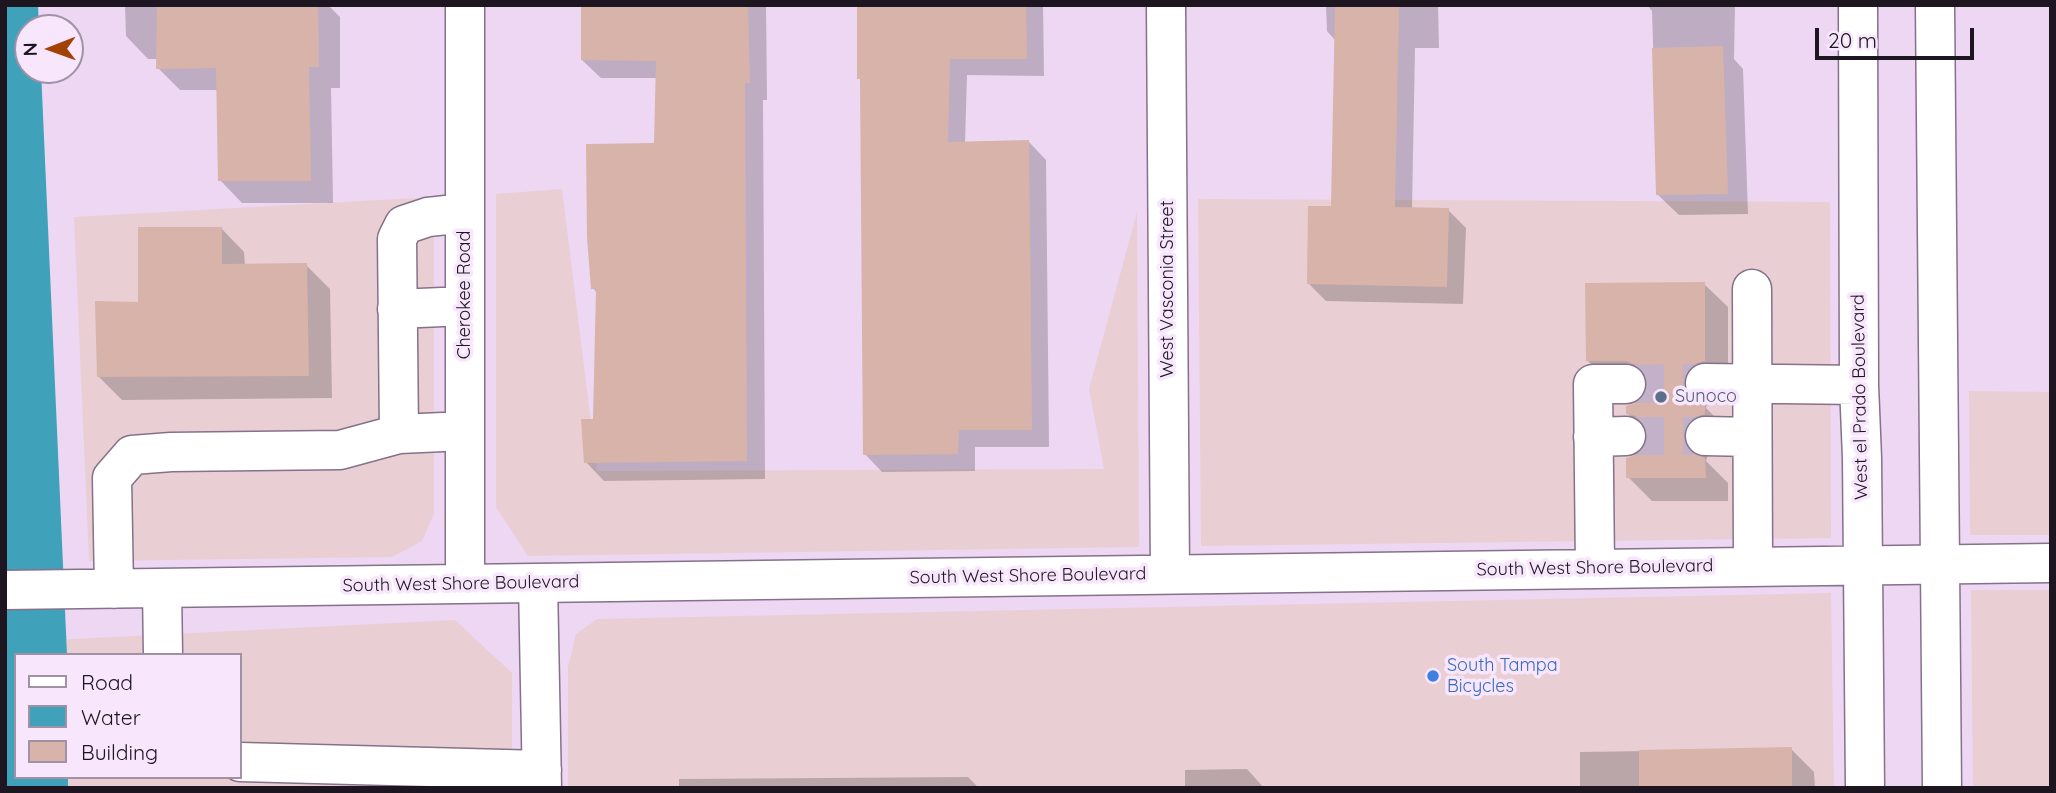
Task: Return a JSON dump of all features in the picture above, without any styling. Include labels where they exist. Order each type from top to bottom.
[{"type":"street","name":"Cherokee Road","points":[[465,5],[465,584]]},
{"type":"street","name":"West Vasconia Street","points":[[1166,5],[1170,574]]},
{"type":"street","name":"West el Prado Boulevard","points":[[1858,5],[1859,384],[1865,788]]},
{"type":"street","points":[[1935,5],[1942,788]]},
{"type":"street","points":[[399,433],[397,239],[404,225],[428,217],[465,213]]},
{"type":"street","points":[[1752,289],[1753,566]]},
{"type":"street","points":[[397,309],[465,306]]},
{"type":"street","points":[[1705,383],[1859,384]]},
{"type":"street","points":[[1595,568],[1609,437],[1593,384],[1626,384]]},
{"type":"street","points":[[114,589],[112,478],[132,455],[340,450],[399,433],[465,431]]},
{"type":"street","points":[[1705,436],[1752,437]]},
{"type":"street","name":"South West Shore Boulevard","points":[[5,590],[2051,563]]},
{"type":"street","points":[[242,762],[542,779],[538,583]]},
{"type":"street","points":[[162,588],[163,653]]},
{"type":"shaded area","points":[[562,189],[597,471],[1104,469],[1089,389],[1137,212],[1139,547],[528,556],[496,507],[496,194]]},
{"type":"shaded area","points":[[434,197],[434,514],[422,541],[392,557],[89,561],[74,217]]},
{"type":"shaded area","points":[[1198,199],[1830,202],[1831,538],[1201,546]]},
{"type":"shaded area","points":[[1969,391],[2051,392],[2051,535],[1970,535]]},
{"type":"shaded area","points":[[1971,590],[2051,590],[2051,788],[1973,788]]},
{"type":"shaded area","points":[[1831,593],[1834,788],[568,788],[568,667],[576,634],[597,619]]},
{"type":"shaded area","points":[[455,620],[512,673],[512,788],[53,788],[53,779],[242,779],[242,653],[53,653],[53,640]]},
{"type":"water","points":[[5,5],[38,5],[38,14],[14,14],[14,84],[42,84],[67,653],[14,653],[14,779],[68,779],[68,788],[5,788]]},
{"type":"building","points":[[157,5],[318,5],[319,67],[309,67],[311,181],[218,181],[216,68],[156,69]]},
{"type":"building","points":[[581,5],[748,5],[750,83],[745,83],[747,461],[584,463],[581,419],[593,419],[596,289],[591,289],[587,237],[586,144],[654,143],[656,61],[581,60]]},
{"type":"building","points":[[857,5],[1026,5],[1027,59],[950,59],[948,142],[1029,140],[1032,430],[959,430],[958,454],[863,455]]},
{"type":"building","points":[[1335,5],[1399,5],[1395,207],[1449,208],[1447,287],[1307,284],[1308,206],[1331,206]]},
{"type":"building","points":[[1723,46],[1728,194],[1656,195],[1652,48]]},
{"type":"building","points":[[138,227],[222,227],[222,264],[307,263],[309,376],[97,377],[95,301],[138,302]]},
{"type":"building","points":[[1705,282],[1705,361],[1695,364],[1687,371],[1683,383],[1686,394],[1693,401],[1705,405],[1705,414],[1695,417],[1687,424],[1683,436],[1686,447],[1693,454],[1705,458],[1706,478],[1626,478],[1626,458],[1638,454],[1646,446],[1648,436],[1644,424],[1636,416],[1626,414],[1626,406],[1636,403],[1645,395],[1648,383],[1645,373],[1626,361],[1586,361],[1585,283]]},
{"type":"building","points":[[1792,747],[1792,788],[1639,788],[1639,750]]},
{"type":"tunnel","points":[[1626,384],[1705,383]]},
{"type":"tunnel","points":[[1626,436],[1705,436]]},
{"type":"place","name":"Sunoco","points":[[1661,397]]},
{"type":"place","name":"South Tampa Bicycles","points":[[1433,676]]}]
